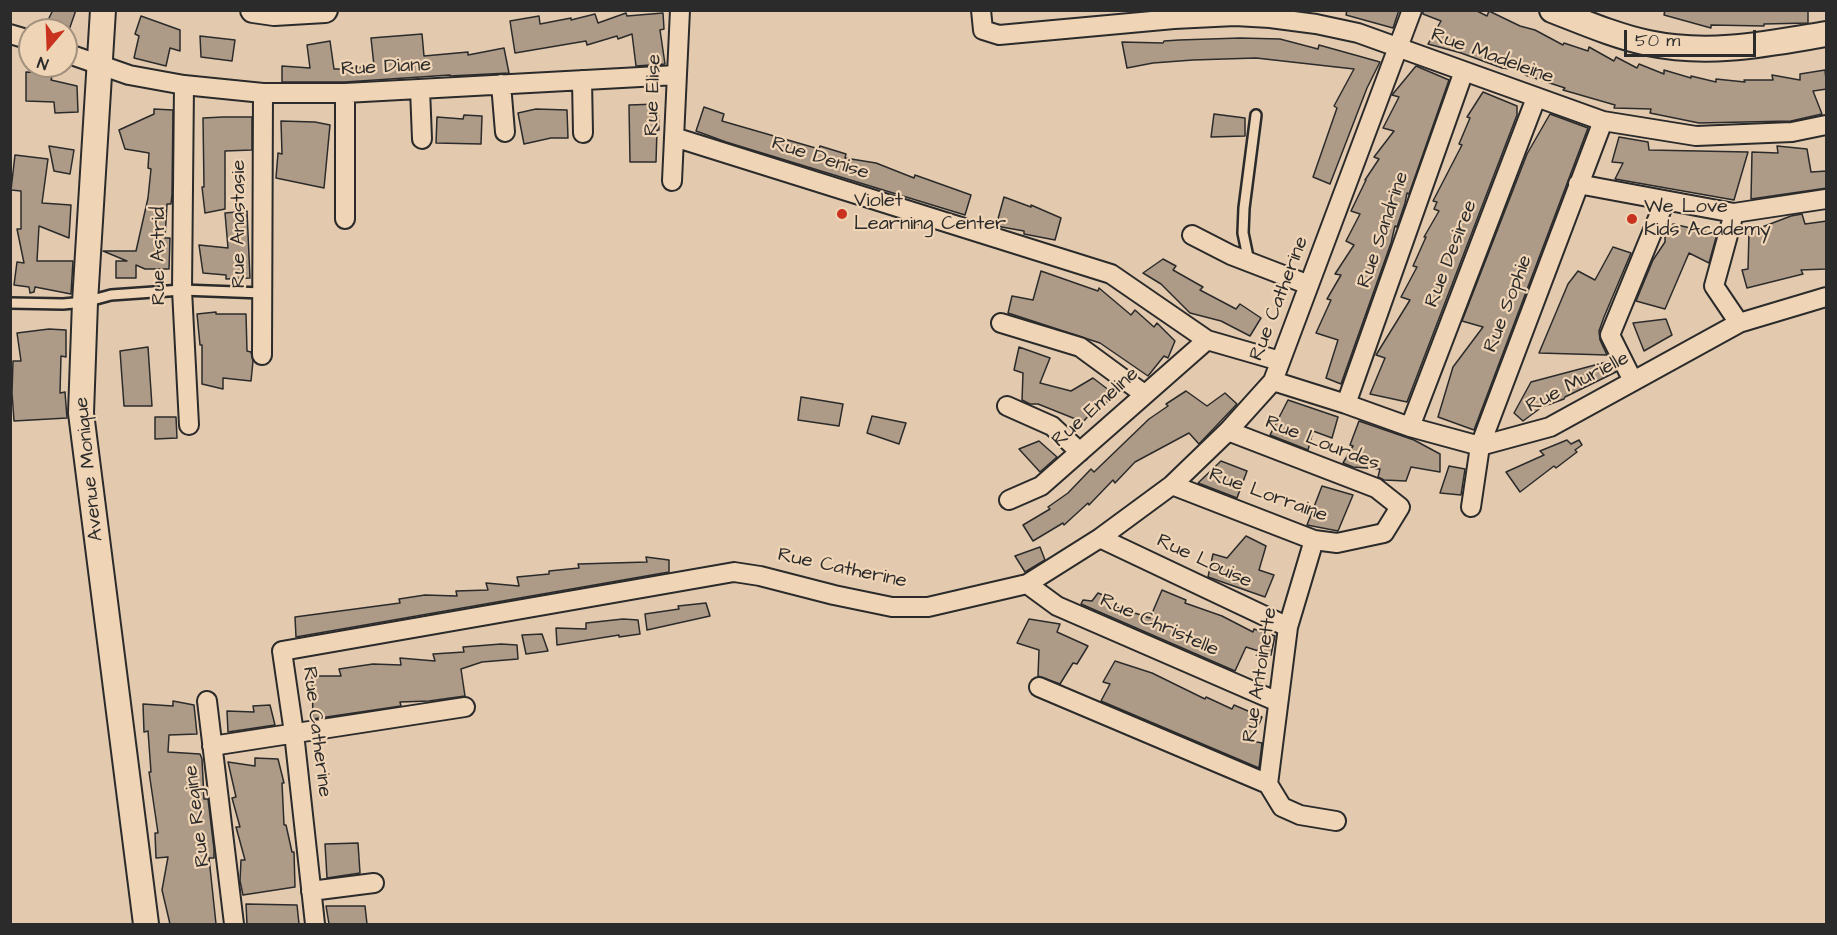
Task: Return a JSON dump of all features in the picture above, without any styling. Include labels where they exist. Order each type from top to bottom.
[{"type":"street","name":"Avenue Monique","points":[[104,10],[85,302],[81,413],[146,924]]},
{"type":"street","points":[[267,11],[325,10]]},
{"type":"street","name":"Rue Elise","points":[[672,181],[680,10]]},
{"type":"street","name":"Rue Madeleine","points":[[981,10],[983,30],[999,35],[1174,19],[1235,16],[1316,24],[1358,33],[1399,46],[1603,121],[1696,136],[1792,132],[1827,125]]},
{"type":"street","name":"Rue Catherine","points":[[315,924],[294,733],[282,651],[734,572],[892,606],[928,607],[1027,584],[1100,538],[1172,485],[1228,431],[1273,381],[1412,10]]},
{"type":"street","points":[[1552,10],[1646,43],[1675,47],[1714,50],[1827,34]]},
{"type":"street","name":"Rue Diane","points":[[78,57],[129,75],[184,86],[263,93],[345,93],[677,75]]},
{"type":"street","name":"Rue Sandrine","points":[[1346,404],[1464,71]]},
{"type":"street","points":[[582,80],[583,133]]},
{"type":"street","points":[[501,84],[505,132]]},
{"type":"street","name":"Rue Astrid","points":[[184,86],[182,290],[189,425]]},
{"type":"street","points":[[420,89],[422,139]]},
{"type":"street","name":"Rue Anastasie","points":[[262,355],[263,93]]},
{"type":"street","points":[[345,93],[345,219]]},
{"type":"street","name":"Rue Desiree","points":[[1410,427],[1536,98]]},
{"type":"street","name":"Rue Sophie","points":[[1471,507],[1480,446],[1603,121]]},
{"type":"street","name":"Rue Denise","points":[[674,137],[1111,274],[1207,340],[1281,361]]},
{"type":"street","points":[[1578,184],[1734,213],[1827,199]]},
{"type":"street","points":[[1633,381],[1610,335],[1665,201]]},
{"type":"street","points":[[1734,213],[1714,286],[1739,323]]},
{"type":"street","points":[[1192,235],[1231,255],[1309,285]]},
{"type":"street","name":"Rue Murielle","points":[[1273,381],[1410,427],[1480,446],[1550,428],[1739,323],[1827,297]]},
{"type":"street","points":[[1001,323],[1080,347],[1144,394]]},
{"type":"street","name":"Rue Emeline","points":[[1009,500],[1041,486],[1207,340]]},
{"type":"street","points":[[1007,406],[1052,426],[1080,452]]},
{"type":"street","name":"Rue Lourdes","points":[[1228,431],[1376,488],[1400,507],[1384,533]]},
{"type":"street","name":"Rue Lorraine","points":[[1172,485],[1314,540],[1337,543],[1384,533]]},
{"type":"street","name":"Rue Louise","points":[[1100,538],[1288,627]]},
{"type":"street","name":"Rue Antoinette","points":[[1268,784],[1288,627],[1314,540]]},
{"type":"street","name":"Rue Christelle","points":[[1027,584],[1057,606],[1278,702]]},
{"type":"street","points":[[1039,687],[1268,784],[1282,807],[1300,815],[1336,821]]},
{"type":"street","name":"Rue Regine","points":[[207,701],[234,924]]},
{"type":"street","points":[[212,746],[465,706]]},
{"type":"street","points":[[311,891],[374,883]]},
{"type":"lane","points":[[1249,262],[1243,233],[1244,208],[1256,116]]},
{"type":"lane","points":[[10,303],[63,304],[85,302],[111,295],[182,290],[263,293]]},
{"type":"building","points":[[53,10],[76,10],[73,18],[49,18]]},
{"type":"building","points":[[1347,10],[1399,10],[1393,28],[1346,15]]},
{"type":"building","points":[[1423,10],[1475,10],[1487,16],[1489,11],[1520,26],[1535,30],[1563,45],[1564,43],[1588,51],[1589,47],[1614,61],[1616,57],[1637,68],[1639,64],[1664,74],[1664,70],[1716,82],[1716,79],[1745,82],[1744,80],[1773,80],[1772,75],[1800,80],[1800,74],[1825,70],[1827,89],[1813,91],[1822,114],[1791,121],[1699,123],[1650,113],[1651,109],[1614,108],[1615,105],[1563,90],[1565,88],[1525,75],[1527,71],[1502,68],[1428,44],[1441,21],[1423,14]]},
{"type":"building","points":[[1665,10],[1808,10],[1808,23],[1764,24],[1764,26],[1711,25],[1711,28],[1664,15]]},
{"type":"building","points":[[626,13],[627,16],[663,13],[664,29],[660,30],[665,64],[636,66],[632,34],[587,45],[586,41],[515,53],[510,21],[539,16],[540,24],[595,14],[598,23]]},
{"type":"building","points":[[141,16],[180,30],[180,51],[170,48],[166,66],[134,58],[139,36],[135,34]]},
{"type":"building","points":[[422,34],[424,56],[468,52],[468,55],[504,48],[509,73],[345,82],[282,82],[282,66],[310,68],[307,45],[330,41],[334,69],[374,66],[371,38]]},
{"type":"building","points":[[200,36],[235,40],[232,61],[201,57]]},
{"type":"building","points":[[1280,39],[1318,49],[1319,45],[1380,62],[1367,88],[1330,184],[1313,177],[1337,108],[1334,106],[1354,69],[1256,58],[1153,63],[1127,68],[1122,42],[1163,43],[1179,40]]},
{"type":"building","points":[[1416,66],[1449,80],[1409,194],[1407,193],[1397,227],[1395,226],[1341,384],[1326,378],[1338,340],[1316,333],[1331,300],[1327,299],[1341,275],[1335,274],[1354,245],[1346,241],[1360,214],[1351,211],[1365,180],[1379,159],[1374,157],[1394,131],[1383,128],[1399,97],[1392,95]]},
{"type":"building","points":[[26,78],[52,78],[51,80],[77,86],[78,112],[55,113],[54,102],[26,101]]},
{"type":"building","points":[[1483,92],[1517,106],[1517,115],[1407,402],[1370,394],[1385,358],[1376,355],[1410,300],[1401,297],[1417,267],[1413,266],[1426,237],[1424,237],[1439,211],[1434,209],[1437,202],[1433,201],[1462,145],[1459,144],[1470,118],[1467,117]]},
{"type":"building","points":[[658,104],[659,130],[657,130],[656,162],[630,162],[629,105]]},
{"type":"building","points":[[704,107],[724,114],[722,121],[819,149],[820,146],[846,154],[845,158],[876,163],[914,178],[915,175],[971,195],[965,215],[696,131]]},
{"type":"building","points":[[154,109],[173,110],[172,194],[171,204],[167,204],[165,238],[170,238],[169,269],[145,269],[136,265],[136,278],[116,278],[116,261],[127,261],[103,251],[136,251],[148,198],[151,169],[148,168],[149,153],[125,149],[119,130],[154,114]]},
{"type":"building","points":[[536,109],[567,110],[568,138],[551,138],[524,144],[518,113]]},
{"type":"building","points":[[1214,114],[1245,118],[1245,136],[1211,137]]},
{"type":"building","points":[[1550,114],[1588,128],[1474,430],[1438,417],[1453,367],[1483,327],[1462,321],[1527,154]]},
{"type":"building","points":[[464,115],[482,116],[481,144],[436,143],[437,117],[463,119]]},
{"type":"building","points":[[252,117],[252,150],[225,151],[225,209],[205,213],[202,187],[204,187],[203,118]]},
{"type":"building","points":[[281,121],[330,125],[324,188],[276,178],[278,153],[282,154]]},
{"type":"building","points":[[1619,137],[1648,142],[1649,150],[1748,152],[1734,200],[1615,179],[1623,163],[1612,162]]},
{"type":"building","points":[[49,146],[74,150],[70,174],[54,171]]},
{"type":"building","points":[[1777,146],[1807,149],[1811,172],[1827,171],[1827,188],[1751,199],[1752,152],[1778,153]]},
{"type":"building","points":[[15,155],[48,159],[42,203],[71,205],[69,238],[39,226],[37,261],[73,261],[71,294],[35,287],[34,292],[30,293],[29,287],[14,285],[17,262],[24,263],[17,229],[21,229],[21,191],[11,190]]},
{"type":"building","points":[[1004,197],[1031,207],[1031,205],[1061,218],[1055,240],[996,226]]},
{"type":"building","points":[[247,211],[250,278],[226,279],[226,275],[203,273],[199,245],[228,248],[225,213]]},
{"type":"building","points":[[1802,214],[1805,224],[1827,221],[1827,269],[1801,270],[1803,274],[1747,288],[1742,270],[1748,269],[1749,232]]},
{"type":"building","points":[[1673,224],[1717,234],[1709,263],[1689,253],[1665,309],[1636,301],[1653,260]]},
{"type":"building","points":[[1613,247],[1631,253],[1599,331],[1600,340],[1607,355],[1539,353],[1568,284],[1578,271],[1595,280]]},
{"type":"building","points":[[1163,259],[1176,266],[1173,270],[1203,287],[1200,290],[1236,309],[1240,304],[1261,318],[1250,336],[1221,321],[1190,313],[1161,284],[1143,273]]},
{"type":"building","points":[[1041,271],[1098,291],[1099,288],[1131,315],[1135,310],[1154,327],[1157,323],[1175,341],[1168,358],[1164,356],[1148,376],[1100,343],[1008,313],[1012,296],[1033,300]]},
{"type":"building","points":[[216,312],[216,314],[246,314],[247,351],[251,352],[253,361],[251,381],[223,378],[223,389],[202,384],[202,345],[200,345],[197,314]]},
{"type":"building","points":[[1666,319],[1672,335],[1644,351],[1633,323]]},
{"type":"building","points":[[49,329],[66,330],[66,357],[61,356],[60,393],[65,392],[67,418],[14,421],[13,361],[21,361],[17,333]]},
{"type":"building","points":[[148,347],[152,406],[124,406],[120,351]]},
{"type":"building","points":[[1019,347],[1050,358],[1040,383],[1071,391],[1093,378],[1114,394],[1100,410],[1096,407],[1083,422],[1038,404],[1030,404],[1022,400],[1023,373],[1014,370]]},
{"type":"building","points":[[1610,361],[1616,372],[1564,399],[1542,407],[1523,421],[1514,413],[1531,382]]},
{"type":"building","points":[[1186,391],[1207,406],[1225,393],[1237,404],[1199,444],[1189,433],[1135,462],[1115,483],[1113,480],[1089,505],[1088,503],[1064,525],[1063,523],[1033,541],[1023,525],[1050,509],[1048,507],[1068,493],[1091,469],[1094,472],[1149,419],[1168,406],[1166,404]]},
{"type":"building","points":[[801,397],[843,404],[839,426],[798,420]]},
{"type":"building","points":[[1288,400],[1338,417],[1332,438],[1313,431],[1308,450],[1270,435]]},
{"type":"building","points":[[872,416],[906,423],[899,444],[867,433]]},
{"type":"building","points":[[155,417],[176,417],[177,438],[155,439]]},
{"type":"building","points":[[1359,421],[1414,440],[1440,454],[1440,472],[1411,467],[1406,481],[1384,480],[1378,477],[1380,469],[1353,467],[1343,463],[1353,446],[1350,445]]},
{"type":"building","points":[[1567,440],[1571,444],[1579,440],[1582,445],[1575,450],[1577,452],[1556,468],[1554,466],[1520,492],[1506,472],[1544,455],[1540,451]]},
{"type":"building","points":[[1039,441],[1057,457],[1040,472],[1019,449]]},
{"type":"building","points":[[1221,461],[1247,471],[1237,498],[1198,483]]},
{"type":"building","points":[[1449,466],[1465,469],[1461,495],[1440,493]]},
{"type":"building","points":[[1322,486],[1353,495],[1338,531],[1307,525]]},
{"type":"building","points":[[1246,536],[1266,546],[1259,570],[1274,575],[1265,597],[1208,577],[1213,554],[1227,558]]},
{"type":"building","points":[[1040,547],[1045,560],[1025,572],[1015,556]]},
{"type":"building","points":[[646,557],[669,560],[669,572],[296,637],[295,617],[400,603],[399,599],[425,595],[457,596],[456,591],[488,590],[486,583],[519,586],[517,577],[579,568],[578,564],[647,562]]},
{"type":"building","points":[[1162,590],[1186,600],[1185,603],[1222,616],[1253,632],[1254,629],[1275,636],[1271,655],[1246,647],[1235,671],[1081,604],[1083,600],[1092,601],[1098,593],[1110,598],[1107,604],[1150,618]]},
{"type":"building","points":[[706,603],[710,616],[647,630],[645,614],[679,609],[678,606]]},
{"type":"building","points":[[623,619],[638,620],[640,634],[557,645],[556,628],[586,629],[586,623]]},
{"type":"building","points":[[1029,619],[1060,624],[1057,632],[1088,646],[1077,664],[1073,663],[1060,684],[1038,676],[1039,650],[1017,643]]},
{"type":"building","points":[[542,634],[548,651],[526,654],[522,635]]},
{"type":"building","points":[[517,645],[518,659],[482,662],[461,669],[465,696],[400,702],[401,706],[313,719],[312,676],[341,676],[339,669],[373,664],[401,665],[400,658],[435,661],[433,654],[464,652],[463,647]]},
{"type":"building","points":[[1115,661],[1152,673],[1205,699],[1206,697],[1232,709],[1234,705],[1262,717],[1252,741],[1262,743],[1259,768],[1101,701],[1110,684],[1103,682]]},
{"type":"building","points":[[173,701],[194,705],[197,734],[169,735],[168,752],[200,754],[202,759],[204,799],[208,799],[214,849],[214,858],[209,858],[216,924],[170,924],[162,890],[168,857],[156,858],[155,833],[158,833],[149,772],[151,772],[148,731],[144,732],[143,704],[173,706]]},
{"type":"building","points":[[270,705],[275,725],[228,732],[227,711],[254,712],[253,706]]},
{"type":"building","points":[[255,758],[278,759],[284,783],[282,783],[284,825],[286,825],[292,852],[294,852],[295,887],[243,895],[240,881],[241,860],[245,860],[236,827],[240,827],[232,798],[236,797],[228,762],[255,766]]},
{"type":"building","points":[[358,843],[360,873],[327,878],[325,844]]},
{"type":"building","points":[[246,904],[297,905],[299,924],[247,924]]},
{"type":"building","points":[[326,906],[365,906],[367,924],[329,924]]},
{"type":"place","name":"Violet Learning Center","points":[[842,214]]},
{"type":"place","name":"We Love Kids Academy","points":[[1632,219]]}]
